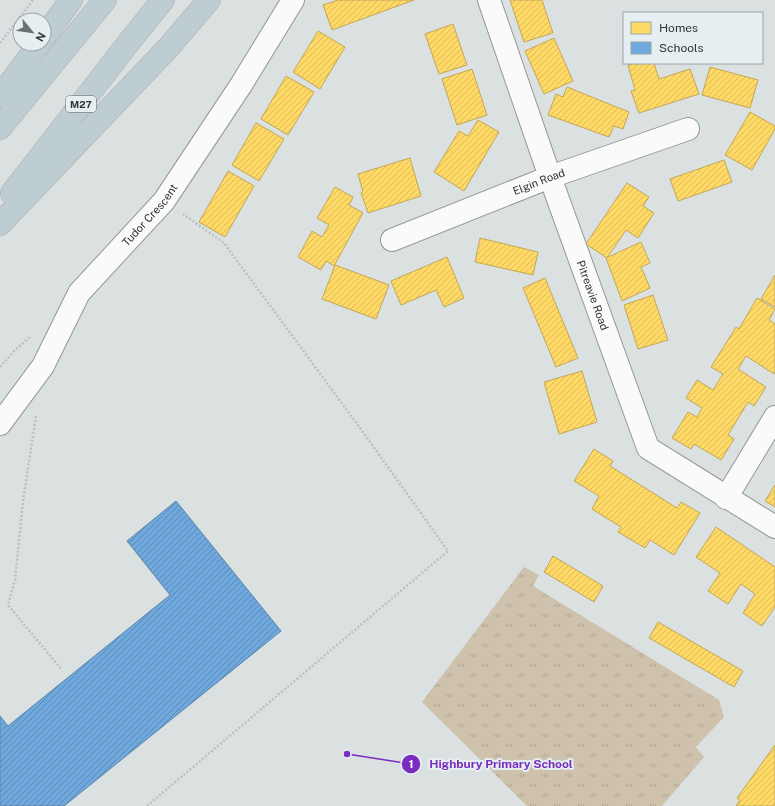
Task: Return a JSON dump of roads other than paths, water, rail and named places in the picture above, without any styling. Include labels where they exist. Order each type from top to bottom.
[{"type":"highway","points":[[52,26],[71,0]]},
{"type":"highway","points":[[0,128],[104,0]]},
{"type":"highway","name":"M27","points":[[0,209],[162,0]]},
{"type":"highway","points":[[0,224],[168,48],[209,0]]},
{"type":"highway","points":[[0,97],[33,52]]},
{"type":"street","name":"Tudor Crescent","points":[[0,424],[43,366],[79,293],[164,201],[241,85],[293,0]]},
{"type":"street","name":"Pitreavie Road","points":[[489,0],[550,177],[648,448],[726,498],[775,527]]},
{"type":"street","name":"Elgin Road","points":[[392,240],[550,177],[688,129]]},
{"type":"street","points":[[726,498],[775,417]]},
{"type":"place","name":"Highbury Primary School","points":[[347,754]]}]
